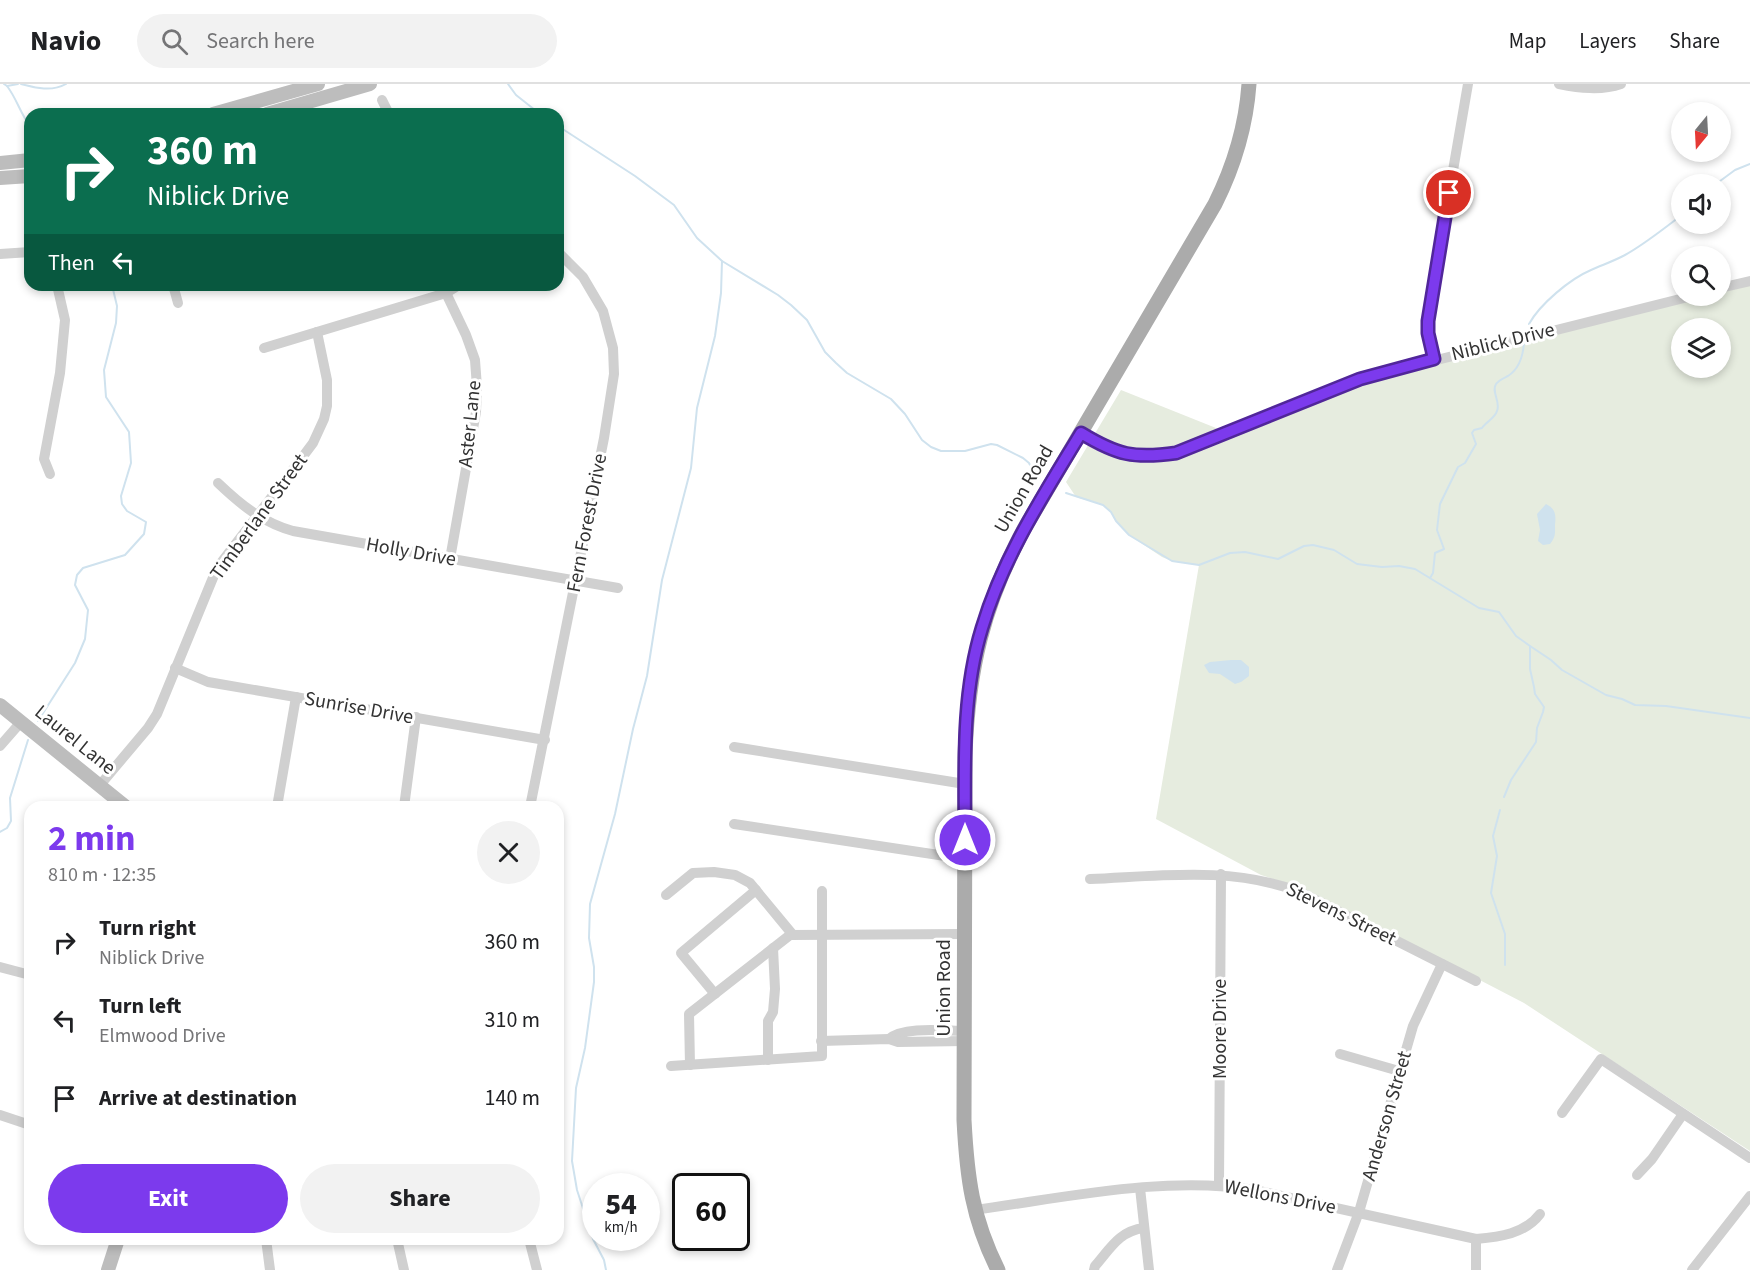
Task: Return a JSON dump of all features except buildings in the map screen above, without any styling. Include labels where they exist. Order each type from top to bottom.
[{"type":"main road","points":[[234,108],[318,84]]},
{"type":"main road","points":[[288,108],[370,84]]},
{"type":"main road","name":"Union Road","points":[[998,1270],[974,1210],[966,1149],[966,732],[971,677],[981,629],[989,604],[1013,549],[1226,183],[1238,151],[1249,84]]},
{"type":"main road","points":[[0,163],[24,161]]},
{"type":"main road","points":[[0,178],[24,176]]},
{"type":"main road","name":"Laurel Lane","points":[[0,705],[119,801]]},
{"type":"main road","points":[[108,1270],[116,1245]]},
{"type":"street","points":[[1434,359],[1428,333],[1430,303],[1468,84]]},
{"type":"street","points":[[1558,84],[1592,88],[1621,84]]},
{"type":"street","points":[[382,100],[386,108]]},
{"type":"street","points":[[0,254],[24,252]]},
{"type":"street","name":"Fern Forest Drive","points":[[531,801],[613,387],[614,361],[607,323],[597,299],[583,278],[564,258]]},
{"type":"street","points":[[1731,285],[1750,281]]},
{"type":"street","points":[[50,474],[44,459],[60,373],[64,320],[58,291]]},
{"type":"street","points":[[175,291],[178,303]]},
{"type":"street","points":[[264,348],[449,291]]},
{"type":"street","name":"Aster Lane","points":[[446,293],[475,360],[477,387],[476,412],[450,559]]},
{"type":"street","name":"Niblick Drive","points":[[1081,433],[1109,449],[1125,454],[1152,456],[1176,453],[1360,379],[1671,301]]},
{"type":"street","name":"Timberlane Street","points":[[100,785],[153,720],[218,568],[313,442],[327,406],[327,380],[317,332]]},
{"type":"street","name":"Holly Drive","points":[[218,483],[236,500],[259,516],[279,527],[293,531],[618,588]]},
{"type":"street","name":"Sunrise Drive","points":[[175,668],[208,682],[545,740]]},
{"type":"street","points":[[278,801],[296,697]]},
{"type":"street","points":[[405,801],[416,717]]},
{"type":"street","points":[[0,746],[21,722]]},
{"type":"street","points":[[734,747],[965,784]]},
{"type":"street","points":[[734,824],[965,859]]},
{"type":"street","points":[[666,895],[693,873],[714,872],[735,875],[750,883],[793,935]]},
{"type":"street","name":"Stevens Street","points":[[1090,879],[1221,874],[1265,881],[1300,892],[1476,981]]},
{"type":"street","name":"Moore Drive","points":[[1219,1185],[1221,874]]},
{"type":"street","points":[[715,994],[681,953],[756,890]]},
{"type":"street","points":[[671,1066],[822,1056],[822,891]]},
{"type":"street","points":[[690,1065],[689,1014],[790,935],[965,934]]},
{"type":"street","points":[[768,1060],[768,1021],[773,1012],[775,989],[773,948]]},
{"type":"street","name":"Anderson Street","points":[[1337,1270],[1359,1212],[1413,1026],[1442,964]]},
{"type":"street","points":[[0,967],[24,973]]},
{"type":"street","points":[[821,1041],[889,1039],[895,1034],[907,1032],[965,1036]]},
{"type":"street","points":[[1340,1054],[1399,1071]]},
{"type":"street","points":[[1562,1113],[1601,1059],[1750,1158]]},
{"type":"street","points":[[1637,1176],[1683,1114]]},
{"type":"street","points":[[0,1115],[24,1123]]},
{"type":"street","name":"Wellons Drive","points":[[974,1210],[1140,1188],[1219,1185],[1359,1212],[1476,1239],[1496,1238],[1514,1233],[1534,1222],[1540,1214]]},
{"type":"street","points":[[1140,1188],[1149,1270]]},
{"type":"street","points":[[1692,1270],[1750,1196]]},
{"type":"street","points":[[1094,1270],[1123,1234],[1133,1229],[1144,1228]]},
{"type":"street","points":[[1476,1239],[1476,1270]]},
{"type":"street","points":[[267,1245],[270,1270]]},
{"type":"street","points":[[398,1245],[404,1270]]},
{"type":"street","points":[[531,1245],[537,1270]]},
{"type":"shaded area","points":[[1750,284],[1750,1151],[1524,1003],[1366,921],[1286,883],[1261,875],[1156,819],[1199,565],[1162,557],[1129,535],[1103,505],[1076,497],[1066,482],[1121,390],[1231,434],[1362,381],[1671,304],[1731,306],[1731,289]]},
{"type":"water","points":[[1546,504],[1555,513],[1555,533],[1550,544],[1543,545],[1538,541],[1540,530],[1537,514]]},
{"type":"water","points":[[1241,660],[1249,667],[1249,676],[1235,684],[1220,674],[1209,673],[1204,665],[1210,662]]},
{"type":"waterway","points":[[4,84],[7,86],[18,84]]},
{"type":"waterway","points":[[21,84],[50,89],[66,84]]},
{"type":"waterway","points":[[508,84],[516,95],[532,108]]},
{"type":"waterway","points":[[7,86],[24,116]]},
{"type":"waterway","points":[[564,130],[635,176],[674,205],[697,238],[722,261],[791,305],[807,320],[825,352],[847,373],[891,399],[905,414],[922,440],[931,447],[941,451],[965,451],[991,444],[997,445],[1023,458],[1029,463],[1035,475]]},
{"type":"waterway","points":[[1730,174],[1750,164]]},
{"type":"waterway","points":[[1529,324],[1540,308],[1565,286],[1583,274],[1632,251],[1671,223]]},
{"type":"waterway","points":[[606,1270],[577,1190],[572,1161],[576,1088],[585,1048],[594,982],[589,938],[590,904],[615,814],[647,676],[662,580],[691,468],[697,408],[715,336],[721,293],[722,261]]},
{"type":"waterway","points":[[38,721],[75,663],[85,639],[88,610],[75,585],[77,575],[83,568],[125,555],[144,534],[146,522],[127,511],[122,504],[121,496],[131,463],[129,432],[106,397],[104,370],[116,323],[117,306],[113,291]]},
{"type":"waterway","points":[[1430,578],[1433,573],[1435,553],[1444,549],[1437,530],[1440,504],[1458,467],[1465,463],[1476,444],[1472,433],[1482,428],[1496,413],[1498,408],[1496,384],[1518,366],[1524,343]]},
{"type":"waterway","points":[[1066,493],[1103,505],[1129,535],[1172,561],[1199,565],[1230,553],[1245,552],[1278,559],[1304,546],[1313,545],[1334,550],[1357,564],[1415,569],[1479,608],[1499,612],[1516,636],[1562,670],[1606,695],[1635,705],[1666,706],[1750,718]]},
{"type":"waterway","points":[[1504,797],[1511,780],[1536,742],[1537,728],[1544,707],[1535,694],[1530,669],[1530,646]]},
{"type":"waterway","points":[[0,832],[7,828],[11,821],[10,798],[28,740]]},
{"type":"waterway","points":[[1500,810],[1493,836],[1497,856],[1491,893],[1505,934],[1505,965]]},
{"type":"route","points":[[965,840],[968,700],[972,668],[981,629],[1008,558],[1081,433],[1101,446],[1116,452],[1152,456],[1176,453],[1360,379],[1434,359],[1428,333],[1428,321],[1449,193]]}]
